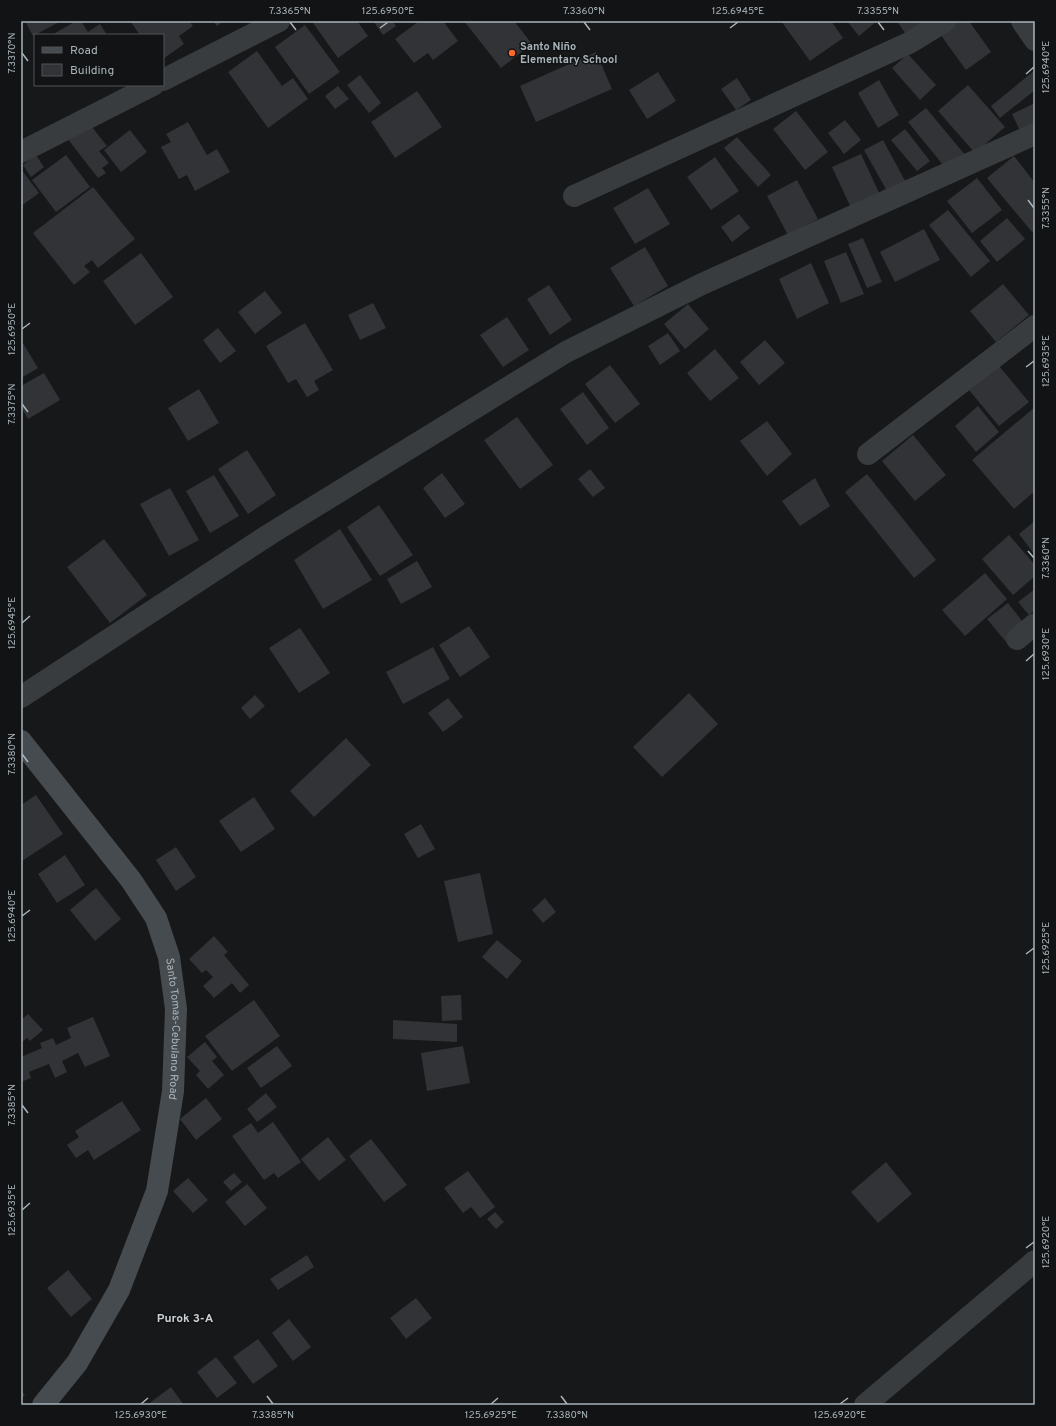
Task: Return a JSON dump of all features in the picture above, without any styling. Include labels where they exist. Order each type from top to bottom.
[{"type":"street","points":[[164,79],[279,21]]},
{"type":"street","points":[[574,196],[909,44],[945,21]]},
{"type":"street","points":[[1022,21],[1035,40]]},
{"type":"street","points":[[21,152],[151,86]]},
{"type":"street","points":[[21,697],[270,534],[566,352],[702,284],[1035,134]]},
{"type":"street","points":[[868,454],[1035,326]]},
{"type":"street","points":[[1017,639],[1035,624]]},
{"type":"street","name":"Santo Tomas-Cebulano Road","points":[[21,741],[131,880],[156,918],[169,958],[176,1009],[173,1091],[157,1191],[119,1290],[77,1363],[43,1405]]},
{"type":"street","points":[[865,1405],[1035,1261]]},
{"type":"building","points":[[25,21],[61,21],[34,34],[33,36]]},
{"type":"building","points":[[76,21],[81,21],[88,32],[100,24],[106,34],[54,34]]},
{"type":"building","points":[[130,21],[189,21],[193,26],[179,36],[184,44],[164,58],[164,34],[139,34]]},
{"type":"building","points":[[213,21],[223,21],[217,26]]},
{"type":"building","points":[[316,21],[357,21],[368,36],[338,58],[313,23]]},
{"type":"building","points":[[373,21],[392,21],[396,26],[383,35]]},
{"type":"building","points":[[419,21],[443,21],[458,41],[433,60],[428,53],[414,63],[395,39]]},
{"type":"building","points":[[464,21],[514,21],[532,44],[501,68]]},
{"type":"building","points":[[781,21],[831,21],[843,38],[810,61]]},
{"type":"building","points":[[847,21],[877,21],[859,36]]},
{"type":"building","points":[[897,21],[942,21],[911,42]]},
{"type":"building","points":[[958,21],[969,21],[991,52],[966,70],[940,34]]},
{"type":"building","points":[[305,25],[340,72],[309,94],[275,47]]},
{"type":"building","points":[[257,51],[282,86],[293,78],[308,99],[268,128],[228,72]]},
{"type":"building","points":[[596,52],[612,89],[536,122],[520,86]]},
{"type":"building","points":[[908,54],[936,85],[920,100],[892,68]]},
{"type":"building","points":[[1035,70],[1035,90],[1000,118],[991,106]]},
{"type":"building","points":[[658,72],[676,101],[647,119],[629,90]]},
{"type":"building","points":[[360,75],[381,103],[369,113],[347,85]]},
{"type":"building","points":[[737,78],[751,100],[736,110],[721,89]]},
{"type":"building","points":[[879,80],[899,115],[878,128],[858,93]]},
{"type":"building","points":[[968,85],[1005,127],[975,153],[938,111]]},
{"type":"building","points":[[338,86],[349,99],[335,109],[325,96]]},
{"type":"building","points":[[417,91],[442,127],[395,158],[371,122]]},
{"type":"building","points":[[1035,103],[1035,129],[1022,135],[1012,114]]},
{"type":"building","points":[[926,108],[966,156],[948,171],[908,122]]},
{"type":"building","points":[[796,111],[828,152],[805,170],[773,129]]},
{"type":"building","points":[[845,120],[861,140],[844,154],[828,133]]},
{"type":"building","points":[[88,122],[107,146],[99,151],[109,163],[102,168],[106,173],[98,178],[67,138]]},
{"type":"building","points":[[188,122],[207,155],[217,149],[230,172],[195,191],[187,175],[179,179],[161,147],[171,142],[166,134]]},
{"type":"building","points":[[905,129],[930,161],[917,171],[891,140]]},
{"type":"building","points":[[130,130],[147,152],[121,172],[104,150]]},
{"type":"building","points":[[737,137],[771,175],[758,187],[724,148]]},
{"type":"building","points":[[883,140],[909,188],[891,198],[864,150]]},
{"type":"building","points":[[861,154],[881,197],[852,210],[832,167]]},
{"type":"building","points":[[36,155],[44,167],[31,177],[23,165]]},
{"type":"building","points":[[66,155],[90,187],[56,212],[32,180]]},
{"type":"building","points":[[1014,156],[1035,183],[1035,230],[1032,232],[987,178]]},
{"type":"building","points":[[715,157],[739,191],[711,210],[687,177]]},
{"type":"building","points":[[21,169],[39,193],[21,206]]},
{"type":"building","points":[[977,178],[1002,210],[972,233],[947,201]]},
{"type":"building","points":[[797,180],[818,219],[788,235],[767,196]]},
{"type":"building","points":[[93,187],[135,239],[98,268],[92,260],[84,266],[90,272],[74,285],[33,233]]},
{"type":"building","points":[[648,188],[670,224],[635,244],[613,208]]},
{"type":"building","points":[[948,210],[990,261],[971,277],[929,225]]},
{"type":"building","points":[[739,214],[750,228],[732,242],[721,227]]},
{"type":"building","points":[[1007,218],[1025,239],[997,262],[980,241]]},
{"type":"building","points":[[924,229],[940,260],[895,282],[880,252]]},
{"type":"building","points":[[863,238],[882,282],[867,288],[848,244]]},
{"type":"building","points":[[645,247],[668,286],[634,306],[610,268]]},
{"type":"building","points":[[846,252],[864,294],[841,303],[824,261]]},
{"type":"building","points":[[141,253],[173,297],[135,325],[103,281]]},
{"type":"building","points":[[811,263],[829,303],[797,319],[779,279]]},
{"type":"building","points":[[1003,284],[1029,315],[996,342],[970,311]]},
{"type":"building","points":[[549,285],[572,320],[550,335],[527,299]]},
{"type":"building","points":[[265,291],[282,313],[255,334],[238,312]]},
{"type":"building","points":[[373,303],[386,328],[360,340],[348,315]]},
{"type":"building","points":[[688,304],[709,329],[685,349],[664,324]]},
{"type":"building","points":[[507,317],[529,350],[503,367],[480,335]]},
{"type":"building","points":[[305,323],[333,370],[314,381],[319,390],[307,397],[296,379],[288,383],[266,346]]},
{"type":"building","points":[[218,328],[236,351],[220,363],[203,340]]},
{"type":"building","points":[[668,333],[680,351],[660,365],[648,346]]},
{"type":"building","points":[[21,340],[38,368],[21,378]]},
{"type":"building","points":[[765,340],[785,363],[759,385],[740,362]]},
{"type":"building","points":[[715,349],[739,378],[710,401],[687,373]]},
{"type":"building","points":[[610,365],[640,404],[615,423],[585,384]]},
{"type":"building","points":[[999,366],[1029,402],[999,426],[969,390]]},
{"type":"building","points":[[44,373],[60,400],[28,419],[21,407],[21,386]]},
{"type":"building","points":[[199,389],[219,423],[188,441],[168,408]]},
{"type":"building","points":[[583,392],[609,428],[587,445],[560,409]]},
{"type":"building","points":[[978,406],[999,432],[976,452],[955,426]]},
{"type":"building","points":[[1035,407],[1035,491],[1014,509],[972,460]]},
{"type":"building","points":[[517,417],[553,465],[520,489],[484,440]]},
{"type":"building","points":[[767,421],[792,454],[767,476],[740,441]]},
{"type":"building","points":[[913,435],[946,475],[915,501],[882,461]]},
{"type":"building","points":[[247,450],[276,495],[248,514],[218,469]]},
{"type":"building","points":[[590,469],[605,488],[593,497],[578,479]]},
{"type":"building","points":[[442,473],[465,504],[445,518],[423,488]]},
{"type":"building","points":[[867,474],[936,560],[914,578],[845,492]]},
{"type":"building","points":[[214,475],[239,516],[210,533],[186,491]]},
{"type":"building","points":[[815,478],[830,506],[800,526],[782,501]]},
{"type":"building","points":[[170,488],[199,540],[169,556],[140,504]]},
{"type":"building","points":[[379,505],[413,555],[380,576],[347,527]]},
{"type":"building","points":[[1035,521],[1035,555],[1019,534]]},
{"type":"building","points":[[340,529],[372,580],[323,609],[294,560]]},
{"type":"building","points":[[1009,535],[1035,565],[1035,576],[1013,595],[982,559]]},
{"type":"building","points":[[104,539],[147,595],[110,623],[67,567]]},
{"type":"building","points":[[417,561],[432,587],[401,604],[387,579]]},
{"type":"building","points":[[985,573],[1007,599],[965,636],[942,610]]},
{"type":"building","points":[[1035,589],[1035,610],[1029,615],[1018,602]]},
{"type":"building","points":[[1008,603],[1026,626],[1006,642],[987,619]]},
{"type":"building","points":[[469,626],[490,657],[460,677],[439,645]]},
{"type":"building","points":[[300,628],[330,673],[299,693],[269,648]]},
{"type":"building","points":[[433,647],[450,679],[403,704],[386,672]]},
{"type":"building","points":[[689,693],[718,724],[662,777],[633,747]]},
{"type":"building","points":[[255,695],[265,706],[250,719],[241,708]]},
{"type":"building","points":[[448,698],[463,717],[443,732],[428,713]]},
{"type":"building","points":[[346,738],[371,765],[314,817],[290,791]]},
{"type":"building","points":[[36,795],[63,834],[22,861],[21,805]]},
{"type":"building","points":[[254,797],[275,829],[241,852],[219,821]]},
{"type":"building","points":[[421,824],[435,849],[418,858],[404,834]]},
{"type":"building","points":[[176,847],[196,877],[176,891],[156,860]]},
{"type":"building","points":[[65,855],[85,885],[57,903],[38,874]]},
{"type":"building","points":[[480,873],[493,934],[458,942],[444,881]]},
{"type":"building","points":[[96,888],[121,919],[95,941],[70,910]]},
{"type":"building","points":[[545,898],[556,912],[543,923],[532,910]]},
{"type":"building","points":[[214,936],[228,952],[224,955],[249,985],[240,993],[232,983],[214,998],[203,986],[213,977],[206,970],[202,973],[189,959]]},
{"type":"building","points":[[497,940],[522,961],[507,979],[482,957]]},
{"type":"building","points":[[461,995],[462,1020],[442,1021],[441,996]]},
{"type":"building","points":[[254,1000],[280,1036],[232,1071],[205,1036]]},
{"type":"building","points":[[28,1014],[43,1030],[30,1041],[27,1038],[21,1043],[21,1020]]},
{"type":"building","points":[[93,1017],[110,1056],[85,1067],[78,1053],[62,1061],[67,1072],[55,1078],[49,1064],[29,1072],[31,1078],[21,1082],[21,1057],[42,1048],[40,1043],[53,1038],[56,1045],[71,1038],[67,1028]]},
{"type":"building","points":[[393,1020],[457,1024],[457,1042],[393,1039]]},
{"type":"building","points":[[205,1042],[217,1057],[212,1061],[224,1075],[208,1089],[196,1075],[200,1071],[187,1057]]},
{"type":"building","points":[[277,1046],[292,1066],[261,1088],[247,1068]]},
{"type":"building","points":[[463,1046],[470,1083],[427,1091],[421,1053]]},
{"type":"building","points":[[266,1093],[277,1107],[257,1122],[247,1109]]},
{"type":"building","points":[[206,1098],[222,1119],[196,1140],[180,1119]]},
{"type":"building","points":[[122,1101],[141,1130],[94,1160],[88,1150],[76,1158],[67,1145],[79,1137],[75,1131]]},
{"type":"building","points":[[273,1122],[301,1162],[278,1178],[274,1173],[264,1180],[232,1136],[251,1123],[258,1133]]},
{"type":"building","points":[[328,1137],[346,1160],[319,1181],[301,1159]]},
{"type":"building","points":[[371,1139],[407,1185],[384,1202],[349,1156]]},
{"type":"building","points":[[886,1162],[912,1194],[878,1223],[851,1192]]},
{"type":"building","points":[[468,1171],[495,1207],[480,1218],[471,1207],[463,1213],[444,1188]]},
{"type":"building","points":[[234,1173],[242,1182],[231,1191],[223,1182]]},
{"type":"building","points":[[188,1178],[208,1200],[193,1213],[173,1191]]},
{"type":"building","points":[[247,1184],[267,1208],[245,1226],[225,1202]]},
{"type":"building","points":[[495,1212],[504,1222],[496,1229],[487,1219]]},
{"type":"building","points":[[307,1255],[314,1267],[278,1290],[270,1279]]},
{"type":"building","points":[[68,1270],[92,1299],[71,1317],[47,1288]]},
{"type":"building","points":[[416,1298],[432,1318],[406,1339],[390,1318]]},
{"type":"building","points":[[289,1319],[311,1347],[293,1361],[272,1333]]},
{"type":"building","points":[[258,1339],[278,1366],[253,1384],[233,1357]]},
{"type":"building","points":[[216,1357],[237,1383],[217,1398],[197,1372]]},
{"type":"building","points":[[171,1387],[183,1404],[147,1405]]},
{"type":"building","points":[[21,1391],[25,1395],[21,1399]]},
{"type":"place","name":"Santo Niño Elementary School","points":[[512,53]]},
{"type":"district","name":"Purok 3-A","points":[[185,1319]]}]
